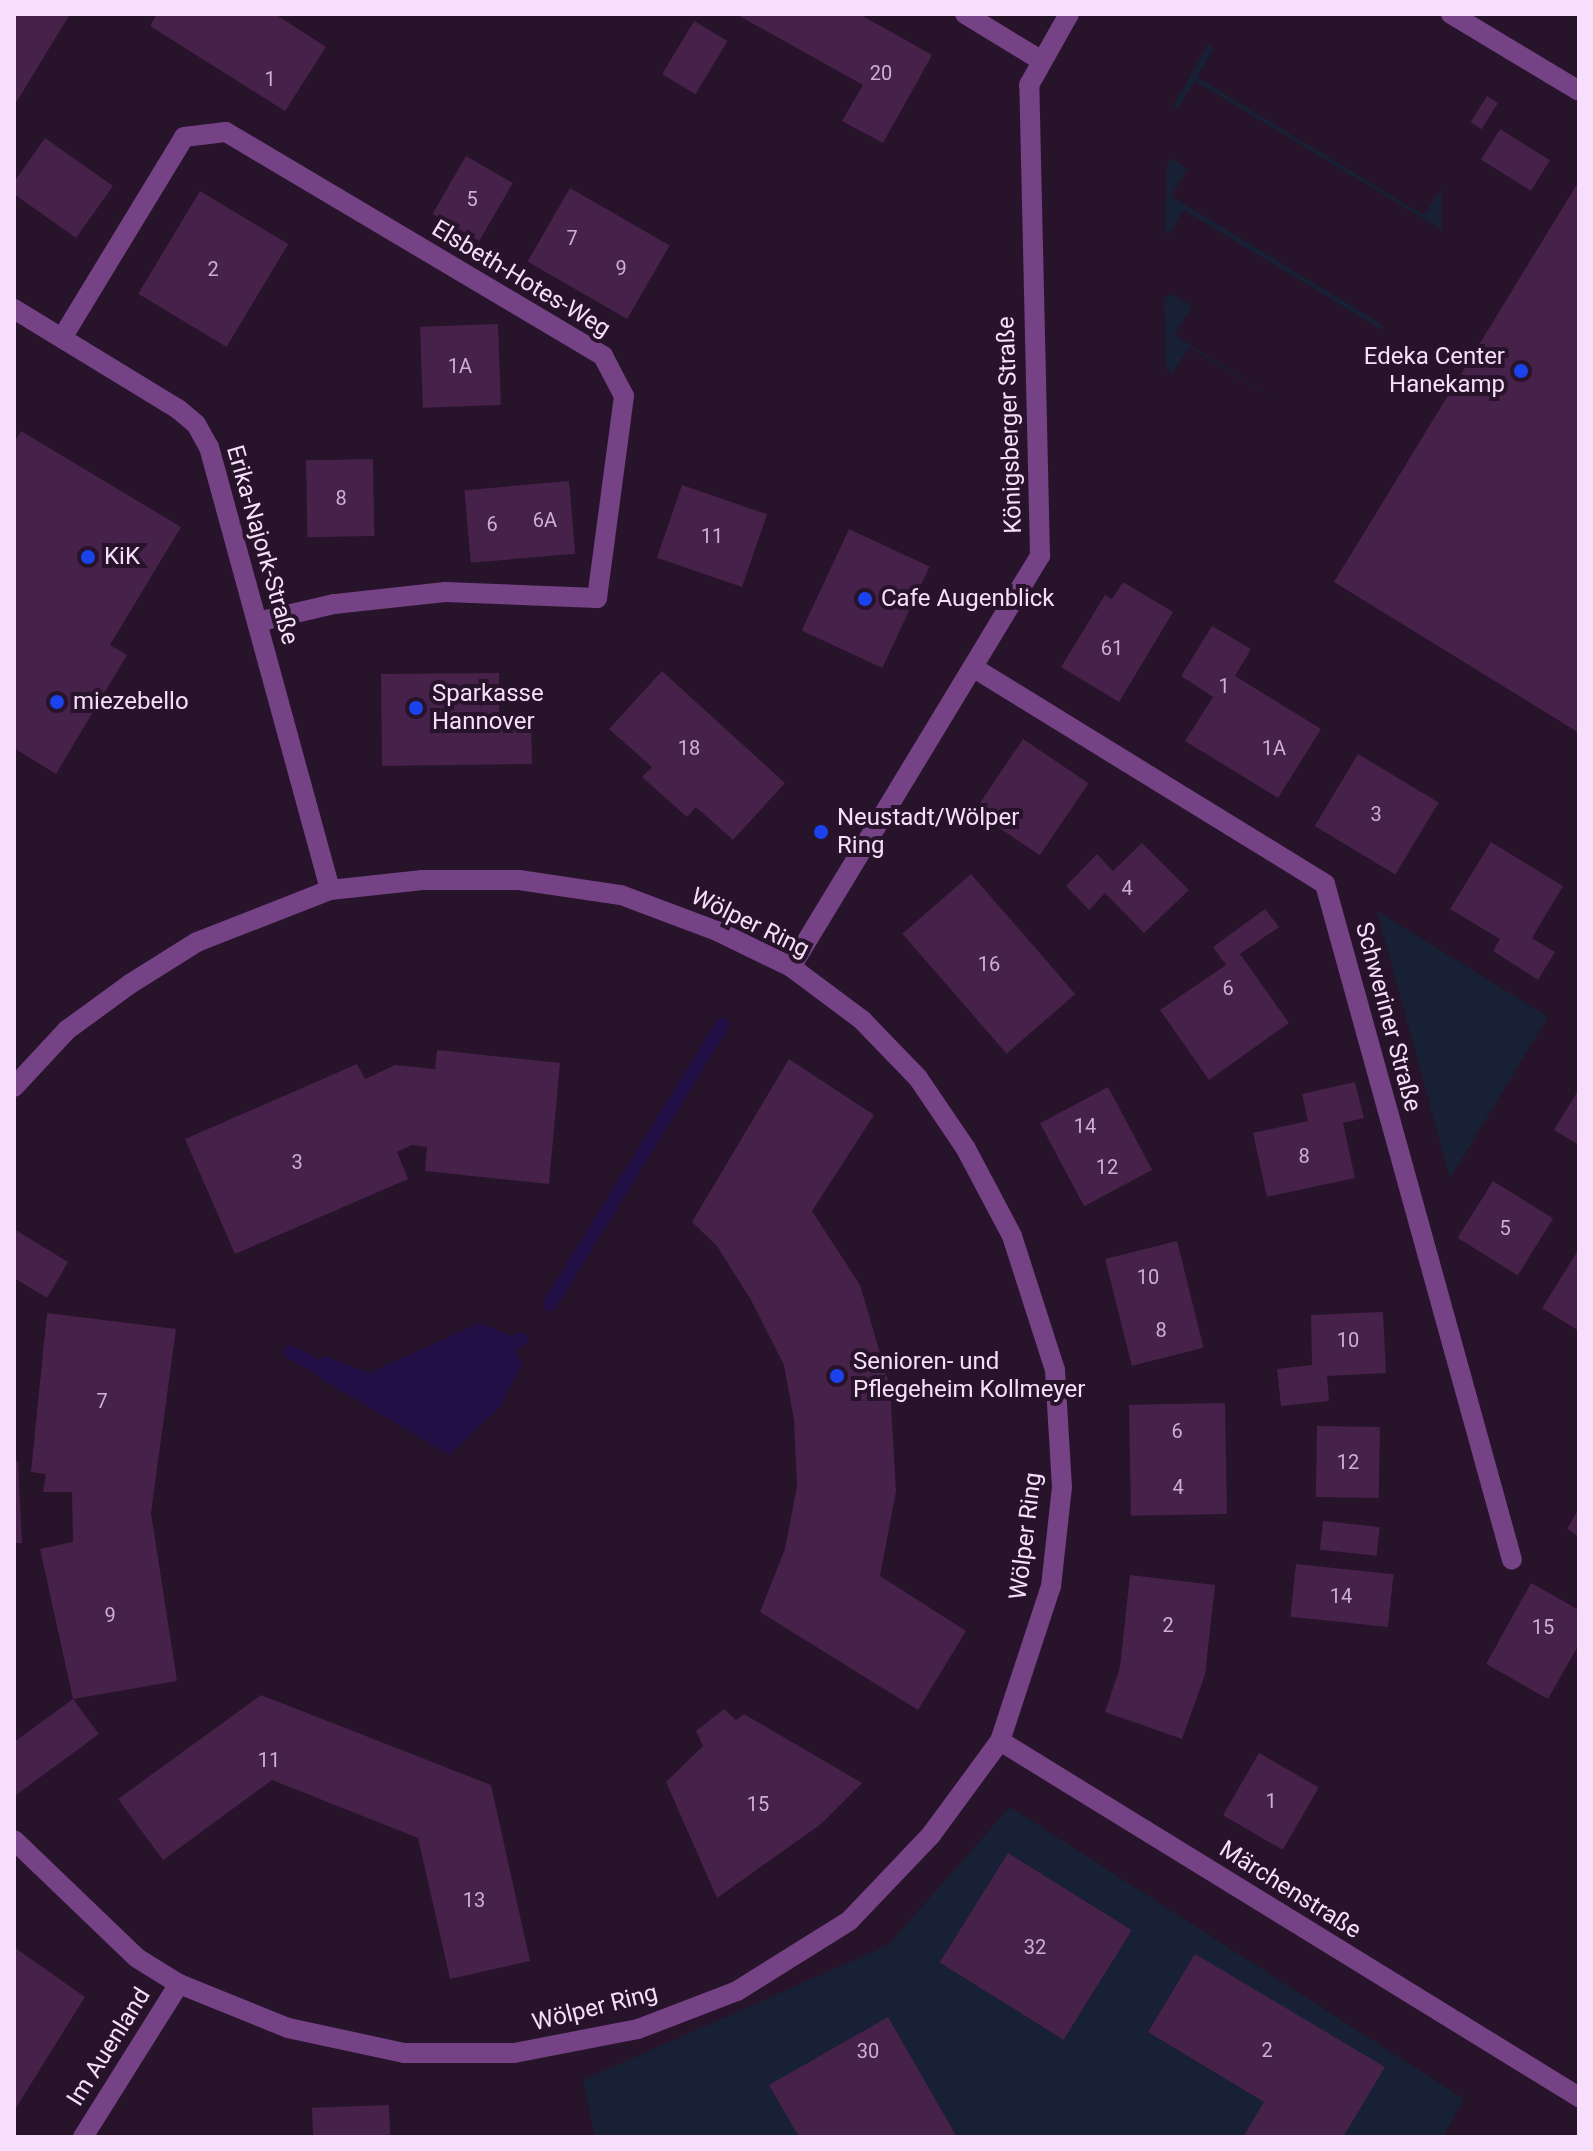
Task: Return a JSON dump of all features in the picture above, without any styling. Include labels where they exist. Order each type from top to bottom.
[{"type":"street","points":[[965,14],[1042,61]]},
{"type":"street","name":"Königsberger Straße","points":[[791,967],[1040,556],[1029,85],[1069,14]]},
{"type":"street","points":[[1451,14],[1579,91]]},
{"type":"street","name":"Elsbeth-Hotes-Weg","points":[[62,338],[184,137],[226,132],[603,356],[624,396],[597,598],[445,592],[334,604],[257,622]]},
{"type":"street","name":"Erika-Najork-Straße","points":[[14,309],[196,424],[209,447],[330,890]]},
{"type":"street","name":"Schweriner Straße","points":[[974,668],[1325,884],[1512,1560]]},
{"type":"street","name":"Wölper Ring","points":[[14,1087],[67,1030],[130,984],[197,942],[330,890],[422,880],[519,880],[621,895],[717,931],[791,967],[862,1020],[918,1078],[966,1149],[1012,1236],[1055,1370],[1062,1487],[1051,1586],[1000,1741],[931,1835],[849,1921],[737,1991],[638,2029],[514,2053],[404,2053],[288,2028],[179,1984],[137,1958],[14,1840]]},
{"type":"street","name":"Märchenstraße","points":[[1000,1741],[1579,2097]]},
{"type":"street","name":"Im Auenland","points":[[83,2137],[179,1984]]},
{"type":"shaded area","points":[[1208,44],[1214,48],[1197,77],[1424,215],[1442,187],[1442,230],[1195,81],[1177,109],[1173,106]]},
{"type":"shaded area","points":[[1174,159],[1187,169],[1171,196],[1383,325],[1382,330],[1184,210],[1169,234],[1165,232],[1167,163]]},
{"type":"shaded area","points":[[1172,294],[1192,306],[1175,335],[1285,406],[1189,347],[1172,374],[1166,369],[1164,298]]},
{"type":"shaded area","points":[[1377,911],[1548,1017],[1450,1178]]},
{"type":"shaded area","points":[[479,1323],[508,1334],[522,1364],[500,1407],[449,1455],[313,1374],[323,1355],[369,1373]]},
{"type":"shaded area","points":[[1010,1807],[1464,2099],[1443,2137],[595,2137],[583,2080],[888,1945]]},
{"type":"building","points":[[14,14],[70,14],[14,106]]},
{"type":"building","points":[[157,14],[275,14],[326,47],[285,111],[150,26]]},
{"type":"building","points":[[736,14],[859,14],[932,55],[883,143],[842,121],[863,85]]},
{"type":"building","points":[[694,21],[727,41],[695,94],[662,74]]},
{"type":"building","points":[[1487,96],[1498,103],[1482,129],[1471,122]]},
{"type":"building","points":[[1500,129],[1550,160],[1531,191],[1481,160]]},
{"type":"building","points":[[45,138],[113,186],[76,238],[14,194],[14,182]]},
{"type":"building","points":[[466,156],[513,183],[479,241],[432,214]]},
{"type":"building","name":"Edeka Center Hanekamp","points":[[1579,181],[1579,733],[1334,582]]},
{"type":"building","points":[[570,188],[670,246],[627,319],[528,262]]},
{"type":"building","points":[[200,191],[288,244],[226,347],[138,294]]},
{"type":"building","points":[[498,324],[501,405],[423,408],[420,327]]},
{"type":"building","name":"KiK","points":[[21,431],[181,527],[110,645],[127,655],[56,774],[14,748],[14,442]]},
{"type":"building","points":[[373,459],[374,536],[307,537],[306,460]]},
{"type":"building","points":[[569,481],[575,554],[471,563],[464,490]]},
{"type":"building","points":[[682,485],[767,514],[742,587],[657,558]]},
{"type":"building","name":"Cafe Augenblick","points":[[849,529],[930,567],[882,668],[802,631]]},
{"type":"building","points":[[1123,582],[1173,612],[1119,702],[1061,667],[1105,595],[1112,599]]},
{"type":"building","points":[[1212,626],[1251,649],[1235,676],[1321,729],[1278,798],[1185,741],[1213,697],[1181,676]]},
{"type":"building","points":[[662,671],[785,783],[733,840],[696,807],[687,817],[642,777],[652,767],[609,729]]},
{"type":"building","points":[[499,673],[499,712],[531,712],[532,764],[382,766],[381,674]]},
{"type":"building","points":[[1023,739],[1088,783],[1040,855],[974,811]]},
{"type":"building","points":[[1358,754],[1439,802],[1395,874],[1315,826]]},
{"type":"building","points":[[1491,842],[1563,886],[1532,938],[1555,952],[1538,980],[1493,951],[1500,939],[1450,909]]},
{"type":"building","points":[[1142,843],[1189,890],[1144,933],[1105,893],[1089,910],[1066,886],[1097,854],[1113,871]]},
{"type":"building","points":[[971,874],[1075,994],[1007,1054],[902,934]]},
{"type":"building","points":[[1265,909],[1279,927],[1240,954],[1289,1023],[1209,1080],[1160,1010],[1226,965],[1213,947]]},
{"type":"building","points":[[437,1050],[560,1063],[549,1184],[425,1171],[427,1147],[412,1145],[397,1152],[408,1179],[235,1254],[185,1139],[357,1064],[365,1079],[395,1065],[435,1069]]},
{"type":"building","name":"Senioren- und Pflegeheim Kollmeyer","points":[[789,1059],[874,1115],[812,1211],[860,1285],[890,1387],[896,1491],[880,1576],[966,1631],[918,1710],[760,1612],[785,1549],[797,1486],[794,1420],[784,1365],[751,1300],[717,1246],[692,1222]]},
{"type":"building","points":[[1355,1082],[1364,1118],[1343,1123],[1355,1178],[1267,1197],[1253,1133],[1308,1121],[1302,1094]]},
{"type":"building","points":[[1108,1087],[1152,1170],[1084,1206],[1040,1123]]},
{"type":"building","points":[[1579,1089],[1579,1145],[1554,1130]]},
{"type":"building","points":[[1493,1181],[1553,1219],[1518,1275],[1457,1238]]},
{"type":"building","points":[[14,1229],[68,1262],[47,1298],[14,1278]]},
{"type":"building","points":[[1177,1241],[1204,1348],[1132,1366],[1105,1259]]},
{"type":"building","points":[[1579,1249],[1579,1331],[1542,1308]]},
{"type":"building","points":[[1383,1312],[1386,1373],[1327,1376],[1329,1401],[1281,1406],[1277,1369],[1312,1365],[1311,1315]]},
{"type":"building","points":[[47,1313],[176,1329],[151,1513],[177,1681],[73,1699],[40,1549],[73,1542],[72,1492],[43,1492],[46,1474],[31,1472]]},
{"type":"building","points":[[1225,1403],[1227,1514],[1131,1516],[1129,1405]]},
{"type":"building","points":[[1317,1426],[1380,1427],[1379,1498],[1316,1497]]},
{"type":"building","points":[[14,1461],[18,1461],[22,1543],[14,1543]]},
{"type":"building","points":[[1579,1508],[1579,1537],[1567,1529]]},
{"type":"building","points":[[1323,1521],[1380,1527],[1377,1556],[1320,1550]]},
{"type":"building","points":[[1296,1564],[1393,1574],[1388,1627],[1290,1617]]},
{"type":"building","points":[[1130,1575],[1215,1585],[1205,1675],[1182,1739],[1105,1712],[1120,1667]]},
{"type":"building","points":[[1531,1583],[1579,1610],[1579,1644],[1548,1699],[1486,1664]]},
{"type":"building","points":[[261,1695],[491,1785],[530,1961],[450,1979],[418,1838],[272,1780],[163,1860],[118,1799]]},
{"type":"building","points":[[73,1699],[99,1734],[16,1795],[14,1742]]},
{"type":"building","points":[[724,1709],[736,1720],[744,1714],[862,1783],[821,1824],[717,1898],[666,1782],[703,1746],[696,1731]]},
{"type":"building","points":[[1259,1753],[1319,1788],[1283,1850],[1223,1815]]},
{"type":"building","points":[[1008,1853],[1132,1930],[1063,2040],[940,1962]]},
{"type":"building","points":[[14,1947],[85,1997],[14,2111]]},
{"type":"building","points":[[1195,1954],[1385,2067],[1343,2137],[1243,2137],[1264,2102],[1148,2032]]},
{"type":"building","points":[[888,2017],[957,2137],[799,2137],[769,2085]]},
{"type":"building","points":[[389,2105],[390,2137],[313,2137],[312,2108]]},
{"type":"waterway","points":[[550,1304],[722,1025]]},
{"type":"waterway","points":[[498,1353],[521,1339]]},
{"type":"waterway","points":[[290,1352],[334,1375]]},
{"type":"place","name":"Edeka Center Hanekamp","points":[[1521,371]]},
{"type":"place","name":"KiK","points":[[88,557]]},
{"type":"place","name":"Cafe Augenblick","points":[[865,599]]},
{"type":"place","name":"miezebello","points":[[57,702]]},
{"type":"place","name":"Sparkasse Hannover","points":[[416,708]]},
{"type":"place","name":"Neustadt/Wölper Ring","points":[[821,832]]},
{"type":"place","name":"Senioren- und Pflegeheim Kollmeyer","points":[[837,1376]]}]
